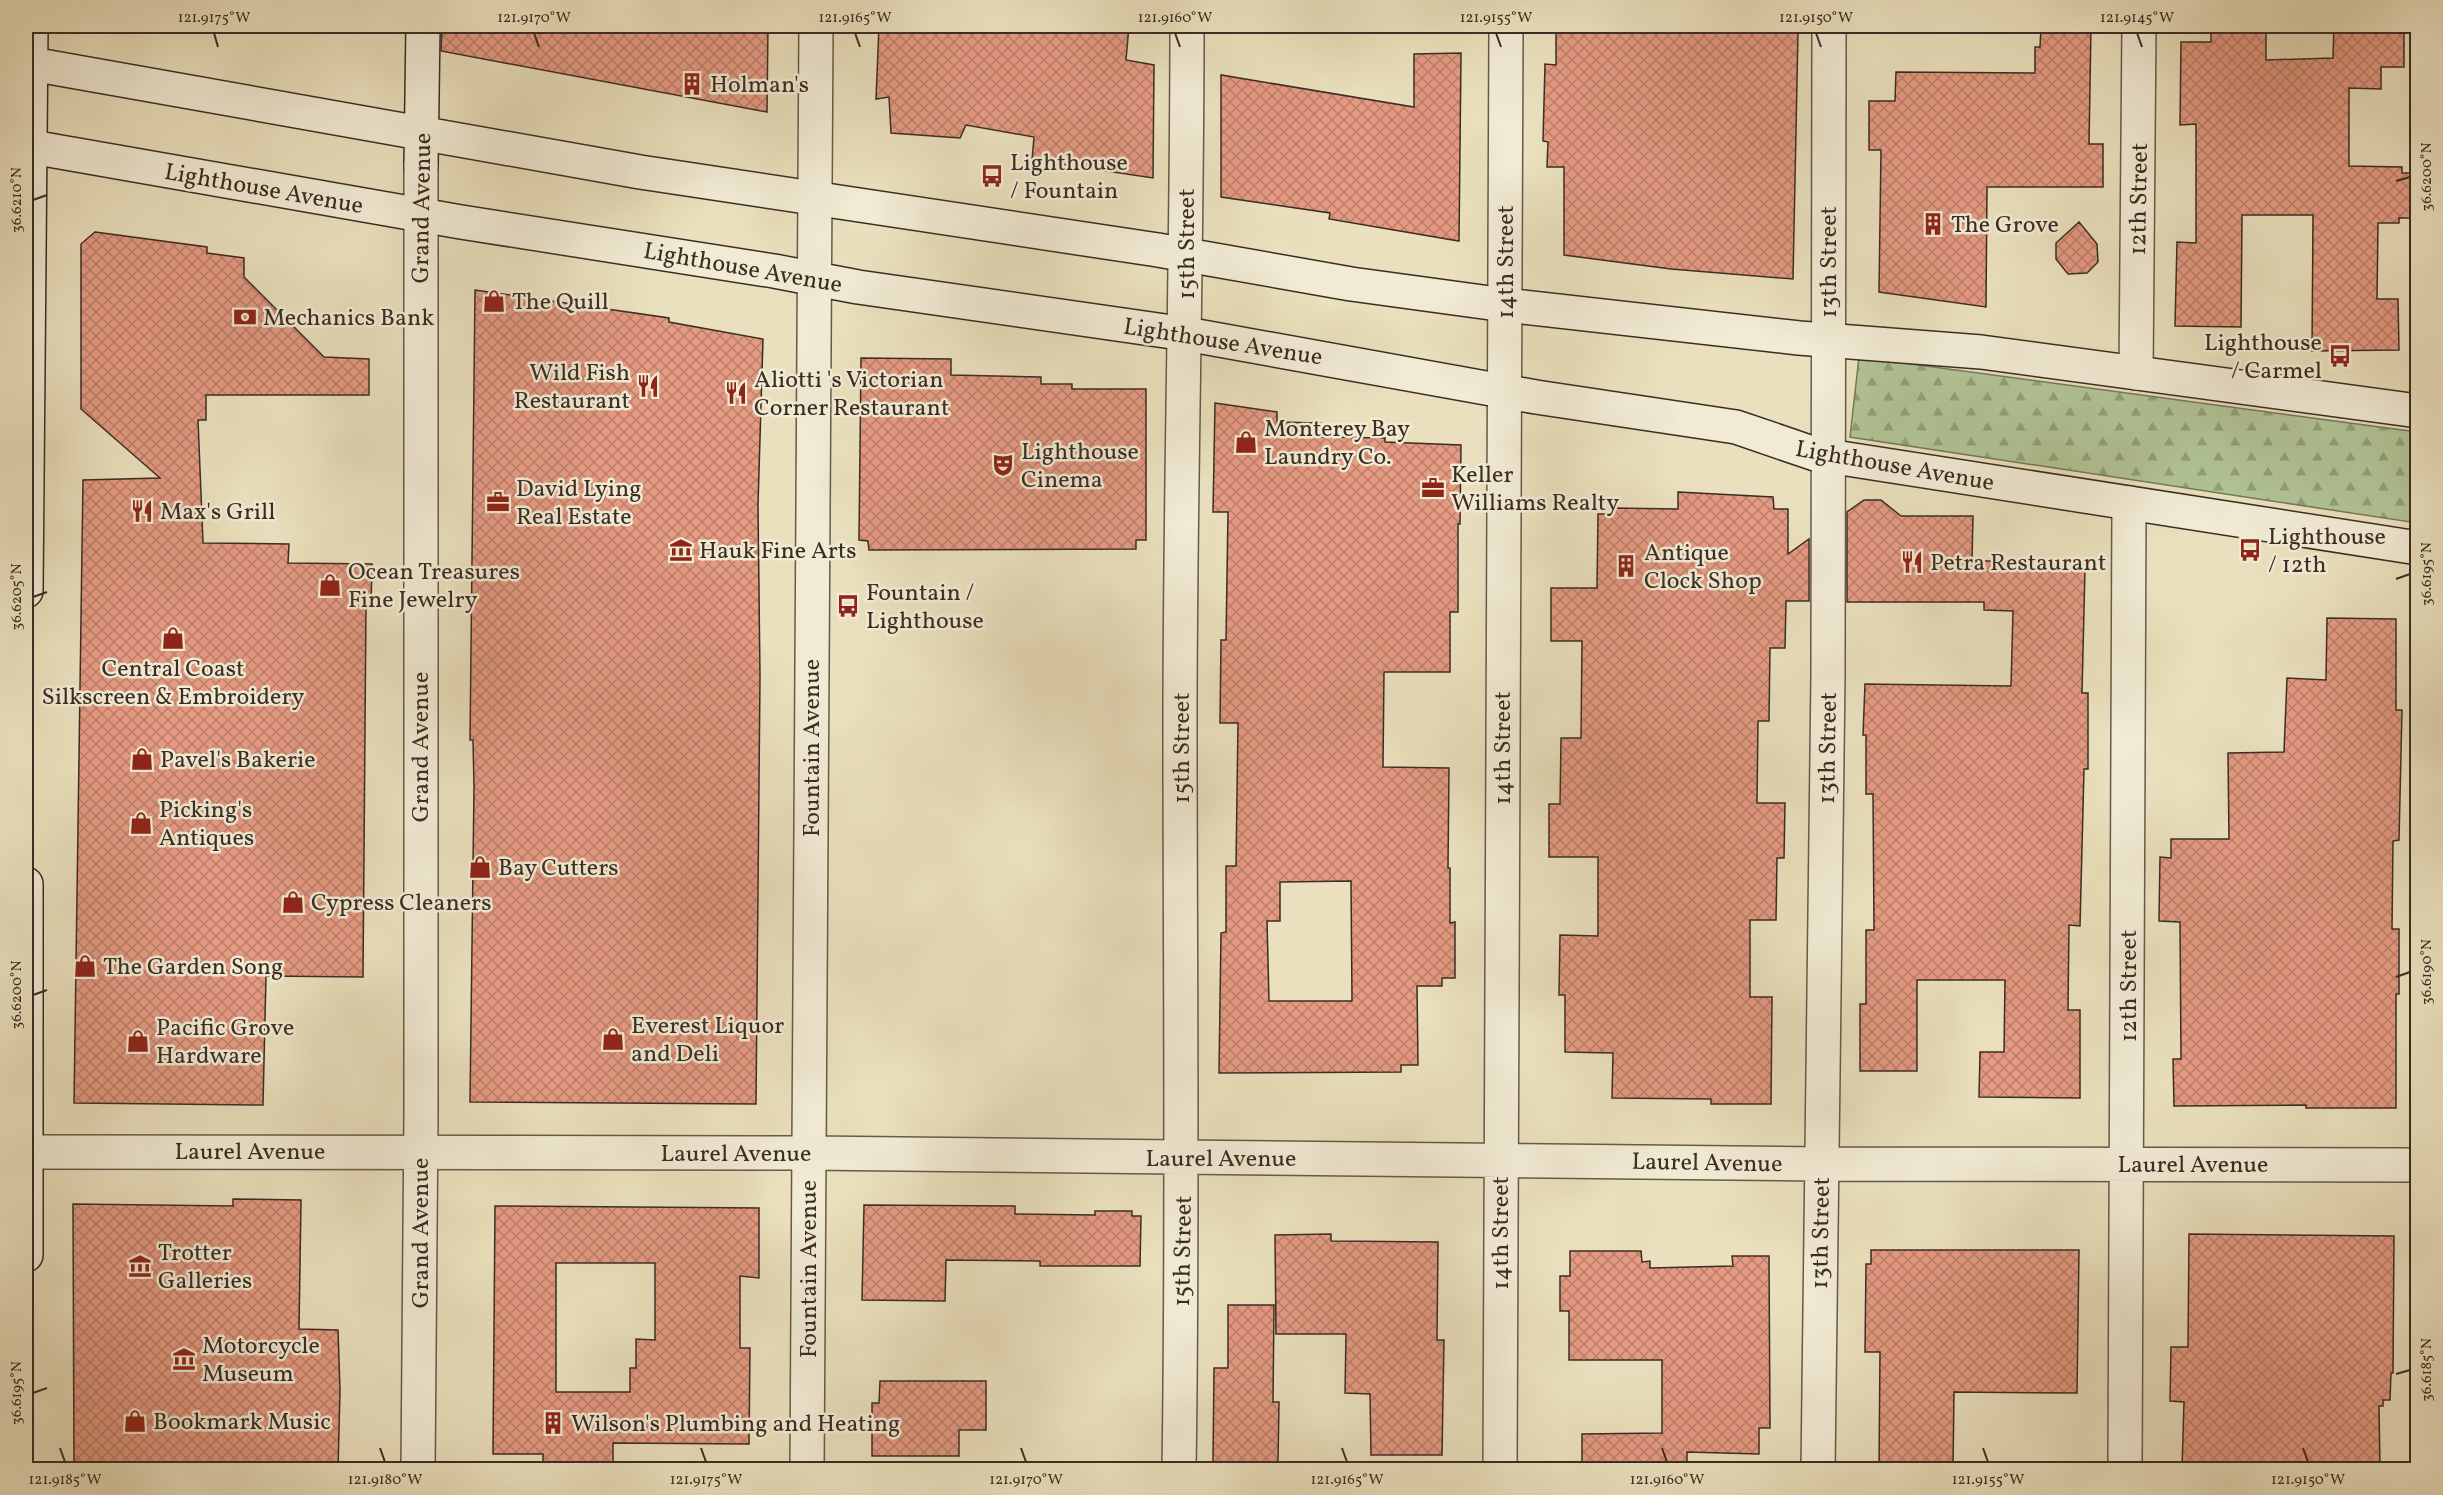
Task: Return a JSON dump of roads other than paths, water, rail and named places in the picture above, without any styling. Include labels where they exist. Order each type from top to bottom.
[{"type":"street","points":[[26,591],[27,147],[31,26]]},
{"type":"street","name":"Grand Avenue","points":[[418,1470],[421,1152],[423,26]]},
{"type":"street","name":"Fountain Avenue","points":[[807,1470],[816,26]]},
{"type":"street","name":"15th Street","points":[[1179,1470],[1183,1158],[1180,719],[1186,334],[1186,26]]},
{"type":"street","name":"14th Street","points":[[1500,1470],[1506,26]]},
{"type":"street","name":"13th Street","points":[[1818,1470],[1828,456],[1829,26]]},
{"type":"street","name":"12th Street","points":[[2136,374],[2139,26]]},
{"type":"street","points":[[28,63],[421,149],[640,172],[815,197],[1186,255],[1351,284],[1505,305],[1828,339],[1981,352],[2418,411]]},
{"type":"street","name":"Lighthouse Avenue","points":[[27,147],[421,215],[814,279],[1186,334],[1504,391],[1736,427],[1796,450],[1828,456],[2418,549]]},
{"type":"street","name":"12th Street","points":[[2126,1470],[2129,503]]},
{"type":"street","points":[[26,884],[26,1255]]},
{"type":"street","name":"Laurel Avenue","points":[[26,1152],[809,1153],[1821,1164],[2418,1165]]},
{"type":"place","name":"Holman's","points":[[692,84]]},
{"type":"place","name":"Lighthouse / Fountain","points":[[992,176]]},
{"type":"place","name":"The Grove","points":[[1933,224]]},
{"type":"place","name":"The Quill","points":[[494,301]]},
{"type":"place","name":"Mechanics Bank","points":[[245,317]]},
{"type":"place","name":"Lighthouse / Carmel","points":[[2340,356]]},
{"type":"place","name":"Wild Fish Restaurant","points":[[648,386]]},
{"type":"place","name":"Aliotti 's Victorian Corner Restaurant","points":[[736,393]]},
{"type":"place","name":"Monterey Bay Laundry Co.","points":[[1246,442]]},
{"type":"place","name":"Lighthouse Cinema","points":[[1003,465]]},
{"type":"place","name":"Keller Williams Realty","points":[[1433,488]]},
{"type":"place","name":"David Lying Real Estate","points":[[498,502]]},
{"type":"place","name":"Max's Grill","points":[[142,511]]},
{"type":"place","name":"Hauk Fine Arts","points":[[681,550]]},
{"type":"place","name":"Lighthouse / 12th","points":[[2250,550]]},
{"type":"place","name":"Petra Restaurant","points":[[1912,562]]},
{"type":"place","name":"Antique Clock Shop","points":[[1626,566]]},
{"type":"place","name":"Ocean Treasures Fine Jewelry","points":[[330,585]]},
{"type":"place","name":"Fountain / Lighthouse","points":[[848,606]]},
{"type":"place","name":"Central Coast Silkscreen & Embroidery","points":[[173,638]]},
{"type":"place","name":"Pavel's Bakerie","points":[[142,759]]},
{"type":"place","name":"Picking's Antiques","points":[[141,823]]},
{"type":"place","name":"Bay Cutters","points":[[480,867]]},
{"type":"place","name":"Cypress Cleaners","points":[[293,902]]},
{"type":"place","name":"The Garden Song","points":[[85,966]]},
{"type":"place","name":"Everest Liquor and Deli","points":[[613,1039]]},
{"type":"place","name":"Pacific Grove Hardware","points":[[138,1041]]},
{"type":"place","name":"Trotter Galleries","points":[[140,1266]]},
{"type":"place","name":"Motorcycle Museum","points":[[184,1359]]},
{"type":"place","name":"Bookmark Music","points":[[135,1421]]},
{"type":"place","name":"Wilson's Plumbing and Heating","points":[[553,1423]]}]
